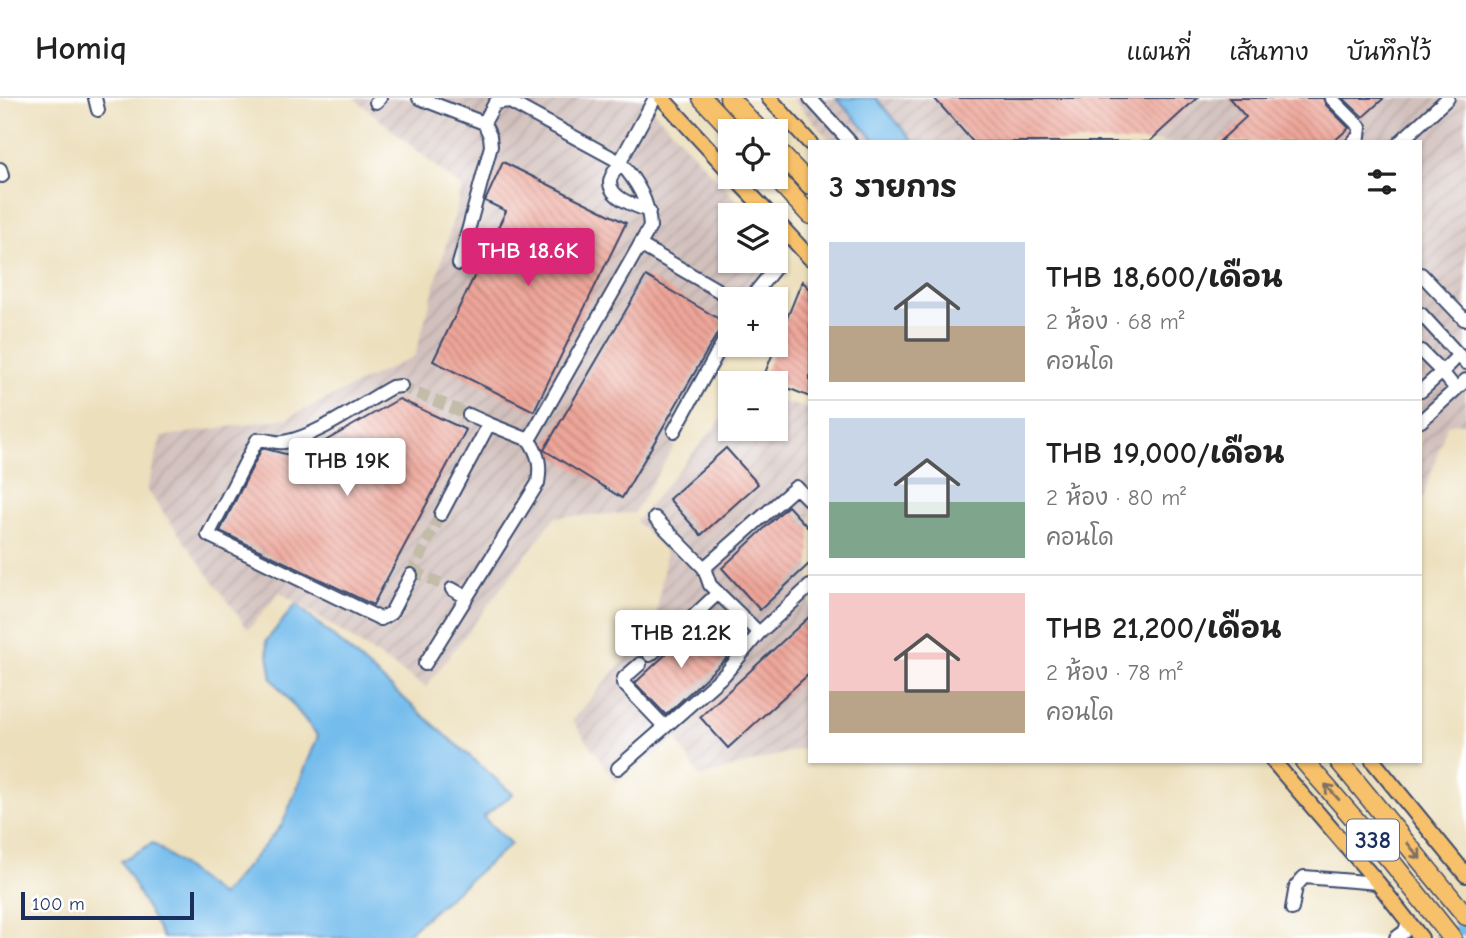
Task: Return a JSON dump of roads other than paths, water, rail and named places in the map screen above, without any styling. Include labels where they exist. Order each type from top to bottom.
[{"type":"highway","points":[[702,98],[722,119]]},
{"type":"highway","points":[[729,98],[749,119]]},
{"type":"highway","points":[[788,162],[808,183]]},
{"type":"highway","points":[[786,189],[808,213]]},
{"type":"highway","name":"338","points":[[1306,763],[1391,861],[1452,938]]},
{"type":"highway","name":"338","points":[[1341,763],[1463,913]]},
{"type":"main road","points":[[662,98],[718,159]]},
{"type":"main road","points":[[769,98],[808,141]]},
{"type":"main road","points":[[745,189],[759,203]]},
{"type":"main road","points":[[788,234],[808,256]]},
{"type":"main road","points":[[1275,763],[1378,883],[1420,937]]},
{"type":"main road","points":[[1375,763],[1466,875]]},
{"type":"street","points":[[419,98],[484,123],[490,136],[491,146],[459,264]]},
{"type":"street","points":[[649,211],[620,198],[612,190],[610,183],[655,98]]},
{"type":"street","points":[[810,98],[848,140]]},
{"type":"street","points":[[1402,140],[1448,98]]},
{"type":"street","points":[[1332,99],[1360,127],[1359,136],[1355,140]]},
{"type":"street","points":[[484,123],[495,103],[508,101],[620,162],[631,174],[649,211],[650,227],[529,440]]},
{"type":"street","points":[[640,245],[718,290]]},
{"type":"street","points":[[760,287],[771,273]]},
{"type":"street","points":[[1422,275],[1464,319],[1466,318]]},
{"type":"street","points":[[1422,315],[1462,359],[1422,390]]},
{"type":"street","points":[[674,431],[718,352]]},
{"type":"street","points":[[1422,352],[1456,389]]},
{"type":"street","points":[[1422,422],[1466,380]]},
{"type":"street","points":[[401,386],[392,387],[322,428],[292,440],[275,443],[257,440],[208,535],[381,619],[391,613],[411,575]]},
{"type":"street","points":[[425,664],[538,482],[541,467],[537,452],[529,440],[469,415]]},
{"type":"street","points":[[441,514],[489,424]]},
{"type":"street","points":[[704,568],[796,486],[808,499]]},
{"type":"street","points":[[655,518],[704,568],[710,585],[759,634]]},
{"type":"street","points":[[618,768],[725,674],[759,634],[808,588]]},
{"type":"street","points":[[452,589],[466,597]]},
{"type":"street","points":[[665,727],[623,683],[624,678],[718,593]]},
{"type":"street","points":[[1293,909],[1296,886],[1304,877],[1378,883]]},
{"type":"street","points":[[1396,938],[1404,932],[1409,923]]},
{"type":"water","points":[[836,98],[876,98],[912,140],[875,140]]},
{"type":"water","points":[[296,604],[513,794],[483,817],[511,844],[402,938],[163,938],[121,861],[153,843],[221,896],[282,825],[318,736],[272,679],[266,641]]},
{"type":"waterway","points":[[1441,938],[1466,928]]},
{"type":"tunnel","points":[[401,386],[469,415]]},
{"type":"tunnel","points":[[411,575],[441,514]]},
{"type":"tunnel","points":[[413,571],[452,589]]}]
